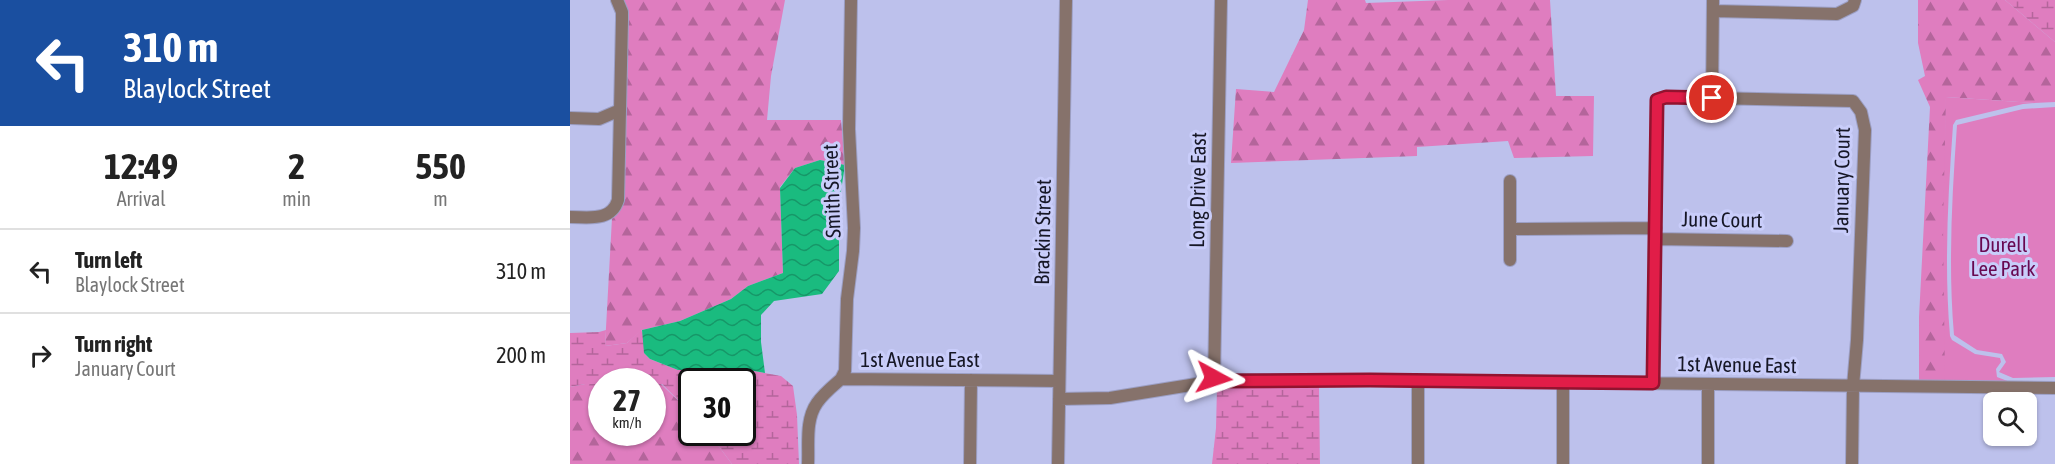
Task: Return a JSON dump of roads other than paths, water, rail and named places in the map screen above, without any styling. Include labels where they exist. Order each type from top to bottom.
[{"type":"street","points":[[570,217],[606,216],[615,208],[618,200],[622,12],[617,0]]},
{"type":"street","name":"Smith Street","points":[[841,379],[845,371],[853,251],[849,129],[851,0]]},
{"type":"street","name":"Brackin Street","points":[[1058,464],[1066,0]]},
{"type":"street","name":"Long Drive East","points":[[1214,381],[1221,0]]},
{"type":"street","points":[[1712,98],[1713,6],[1837,14],[1853,6],[1855,0]]},
{"type":"street","name":"January Court","points":[[1656,233],[1657,100],[1666,97],[1852,101],[1861,112],[1865,130],[1857,340],[1852,386],[1852,464]]},
{"type":"street","points":[[570,118],[599,119],[620,110]]},
{"type":"street","points":[[1510,181],[1510,260]]},
{"type":"street","name":"June Court","points":[[1510,229],[1656,233],[1787,241]]},
{"type":"street","points":[[1653,383],[1656,233]]},
{"type":"street","name":"1st Avenue East","points":[[808,464],[809,428],[812,413],[818,401],[841,379],[1059,381]]},
{"type":"street","points":[[970,464],[971,380]]},
{"type":"street","name":"1st Avenue East","points":[[1059,399],[1110,398],[1214,381],[2055,388]]},
{"type":"street","points":[[1418,381],[1418,464]]},
{"type":"street","points":[[1563,383],[1563,464]]},
{"type":"street","points":[[1708,384],[1708,464]]},
{"type":"water","points":[[820,160],[845,165],[839,204],[839,271],[822,294],[774,301],[761,315],[761,342],[765,373],[756,371],[756,368],[678,368],[678,370],[650,359],[644,353],[642,330],[680,321],[731,299],[748,286],[783,273],[780,188],[795,168]]},
{"type":"park label","name":"Durell Lee Park","points":[[2003,257]]}]
